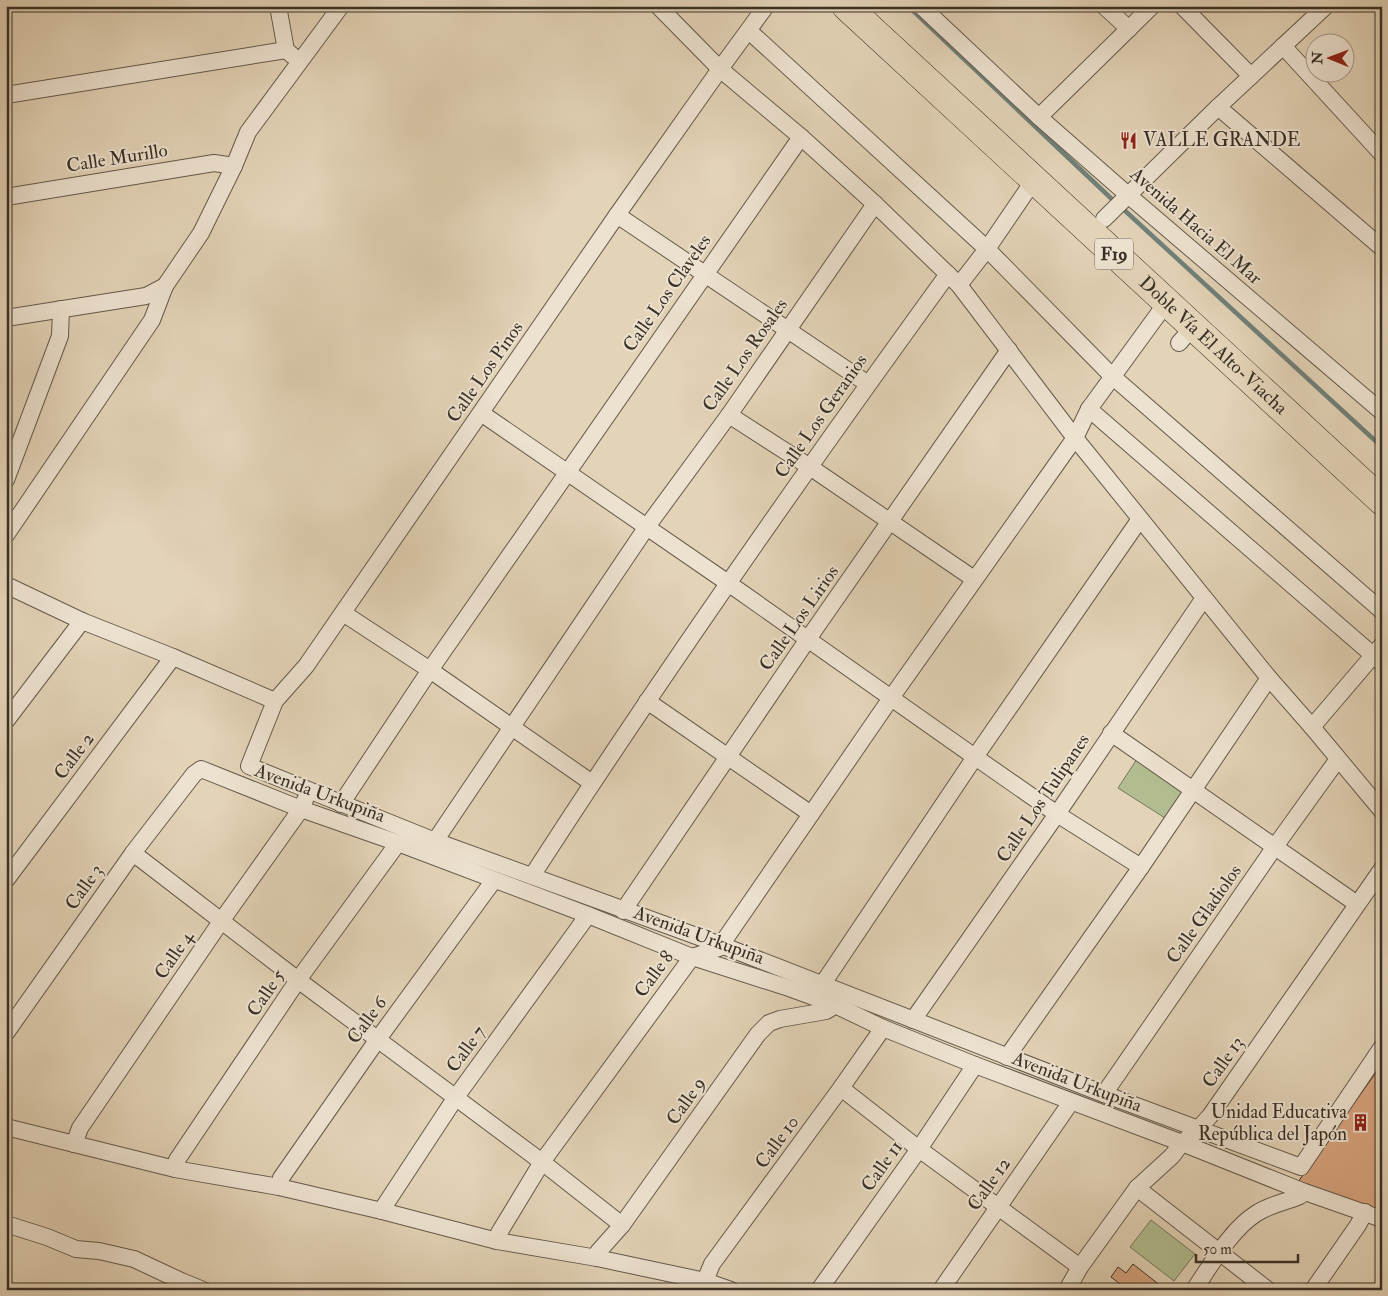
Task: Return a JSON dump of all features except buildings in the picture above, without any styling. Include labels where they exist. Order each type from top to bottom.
[{"type":"highway","name":"Doble Vía El Alto-Viacha","points":[[846,6],[1166,302],[1186,335],[1382,501]]},
{"type":"highway","name":"Doble Vía El Alto-Viacha","points":[[873,6],[1116,208],[1382,477]]},
{"type":"street","points":[[278,6],[286,50],[300,62]]},
{"type":"street","points":[[6,535],[152,320],[165,286],[201,233],[234,166],[248,132],[341,6]]},
{"type":"street","points":[[658,6],[720,69],[801,137],[875,204],[953,279],[1075,438],[1204,598],[1382,811]]},
{"type":"street","name":"Calle Los Pinos","points":[[309,791],[249,766],[275,701],[306,666],[618,215],[766,6]]},
{"type":"street","name":"Avenida Hacia El Mar","points":[[921,6],[1039,117],[1116,208],[1380,408]]},
{"type":"street","points":[[1104,6],[1129,29]]},
{"type":"street","points":[[1039,117],[1152,6]]},
{"type":"street","points":[[1182,6],[1252,76]]},
{"type":"street","points":[[1116,208],[1218,107],[1326,6]]},
{"type":"street","points":[[749,31],[987,249],[1112,376],[1382,611]]},
{"type":"street","points":[[1283,46],[1376,135],[1382,154]]},
{"type":"street","points":[[6,95],[286,50]]},
{"type":"street","points":[[1218,107],[1382,248]]},
{"type":"street","name":"Calle Los Claveles","points":[[341,804],[430,670],[801,137]]},
{"type":"street","name":"Calle Murillo","points":[[6,196],[214,163],[234,166]]},
{"type":"street","name":"Calle Los Geranios","points":[[532,876],[647,701],[868,384],[953,279],[987,249],[1034,180]]},
{"type":"street","name":"Calle Los Rosales","points":[[435,840],[646,528],[729,415],[875,204]]},
{"type":"street","points":[[618,215],[868,384]]},
{"type":"street","points":[[6,318],[146,296],[165,286]]},
{"type":"street","points":[[721,945],[974,579],[1075,438],[1089,408],[1166,302]]},
{"type":"street","points":[[6,480],[60,336],[60,308]]},
{"type":"street","name":"Calle Los Lirios","points":[[624,911],[808,639],[1009,350]]},
{"type":"street","points":[[1089,408],[1379,655],[1312,727]]},
{"type":"street","points":[[481,413],[728,583],[1057,814],[1141,867]]},
{"type":"street","points":[[729,415],[891,521],[974,579]]},
{"type":"street","points":[[822,985],[975,757],[1140,518]]},
{"type":"street","points":[[6,585],[82,621],[173,657],[275,701]]},
{"type":"street","name":"Calle Los Tulipanes","points":[[913,1020],[1057,814],[1204,598]]},
{"type":"street","points":[[343,613],[430,670],[592,783]]},
{"type":"street","points":[[6,721],[82,621]]},
{"type":"street","name":"Calle 2","points":[[9,871],[173,657]]},
{"type":"street","points":[[1007,1056],[1141,867],[1269,678]]},
{"type":"street","points":[[647,701],[811,814]]},
{"type":"street","points":[[1111,733],[1356,904]]},
{"type":"street","name":"Calle Gladiolos","points":[[1104,1094],[1338,758]]},
{"type":"street","name":"Avenida Urkupiña","points":[[201,769],[301,809],[398,843],[692,956],[833,1004],[882,1028],[975,1065],[1182,1143],[1302,1191],[1382,1219]]},
{"type":"street","name":"Calle 3","points":[[6,1034],[133,853],[194,774],[201,769]]},
{"type":"street","points":[[309,791],[624,911],[721,945],[1104,1094],[1300,1167],[1382,1047]]},
{"type":"street","name":"Calle 4","points":[[74,1144],[80,1128],[222,920],[301,809],[309,791]]},
{"type":"street","name":"Calle 5","points":[[175,1169],[177,1160],[298,980],[398,843]]},
{"type":"street","points":[[133,853],[298,980],[542,1162],[622,1225]]},
{"type":"street","name":"Calle 13","points":[[1066,1290],[1080,1267],[1138,1188],[1210,1116],[1382,869]]},
{"type":"street","name":"Calle 6","points":[[278,1187],[281,1178],[378,1039],[494,880]]},
{"type":"street","name":"Calle 7","points":[[382,1211],[384,1204],[456,1097],[588,915]]},
{"type":"street","name":"Calle 8","points":[[497,1241],[499,1233],[542,1162],[692,956],[719,948],[721,945]]},
{"type":"street","name":"Calle 9","points":[[597,1258],[598,1252],[622,1225],[758,1034],[769,1023],[780,1019],[826,1011],[833,1004]]},
{"type":"street","name":"Calle 10","points":[[705,1281],[712,1264],[841,1088],[882,1028]]},
{"type":"street","name":"Calle 11","points":[[819,1290],[919,1149],[975,1065]]},
{"type":"street","points":[[841,1088],[919,1149],[1080,1267]]},
{"type":"street","name":"Calle 12","points":[[941,1290],[1071,1102]]},
{"type":"street","points":[[6,1127],[175,1169],[278,1187],[382,1211],[497,1241],[597,1258],[705,1281],[730,1290]]},
{"type":"street","points":[[1138,1188],[1268,1290]]},
{"type":"street","points":[[1194,1290],[1220,1252],[1238,1230],[1256,1213],[1274,1204],[1300,1196],[1302,1191]]},
{"type":"street","points":[[1313,1290],[1365,1212]]},
{"type":"street","points":[[6,1224],[47,1237],[76,1249],[99,1251],[134,1260],[203,1290]]},
{"type":"green space","points":[[1137,759],[1184,789],[1165,818],[1118,788]]},
{"type":"green space","points":[[1151,1220],[1195,1254],[1174,1281],[1130,1247]]},
{"type":"waterway","points":[[908,6],[1116,203]]},
{"type":"waterway","points":[[1122,208],[1382,447]]},
{"type":"place","name":"VALLE GRANDE","points":[[1129,140]]},
{"type":"place","name":"Unidad Educativa República del Japón","points":[[1361,1123]]}]
